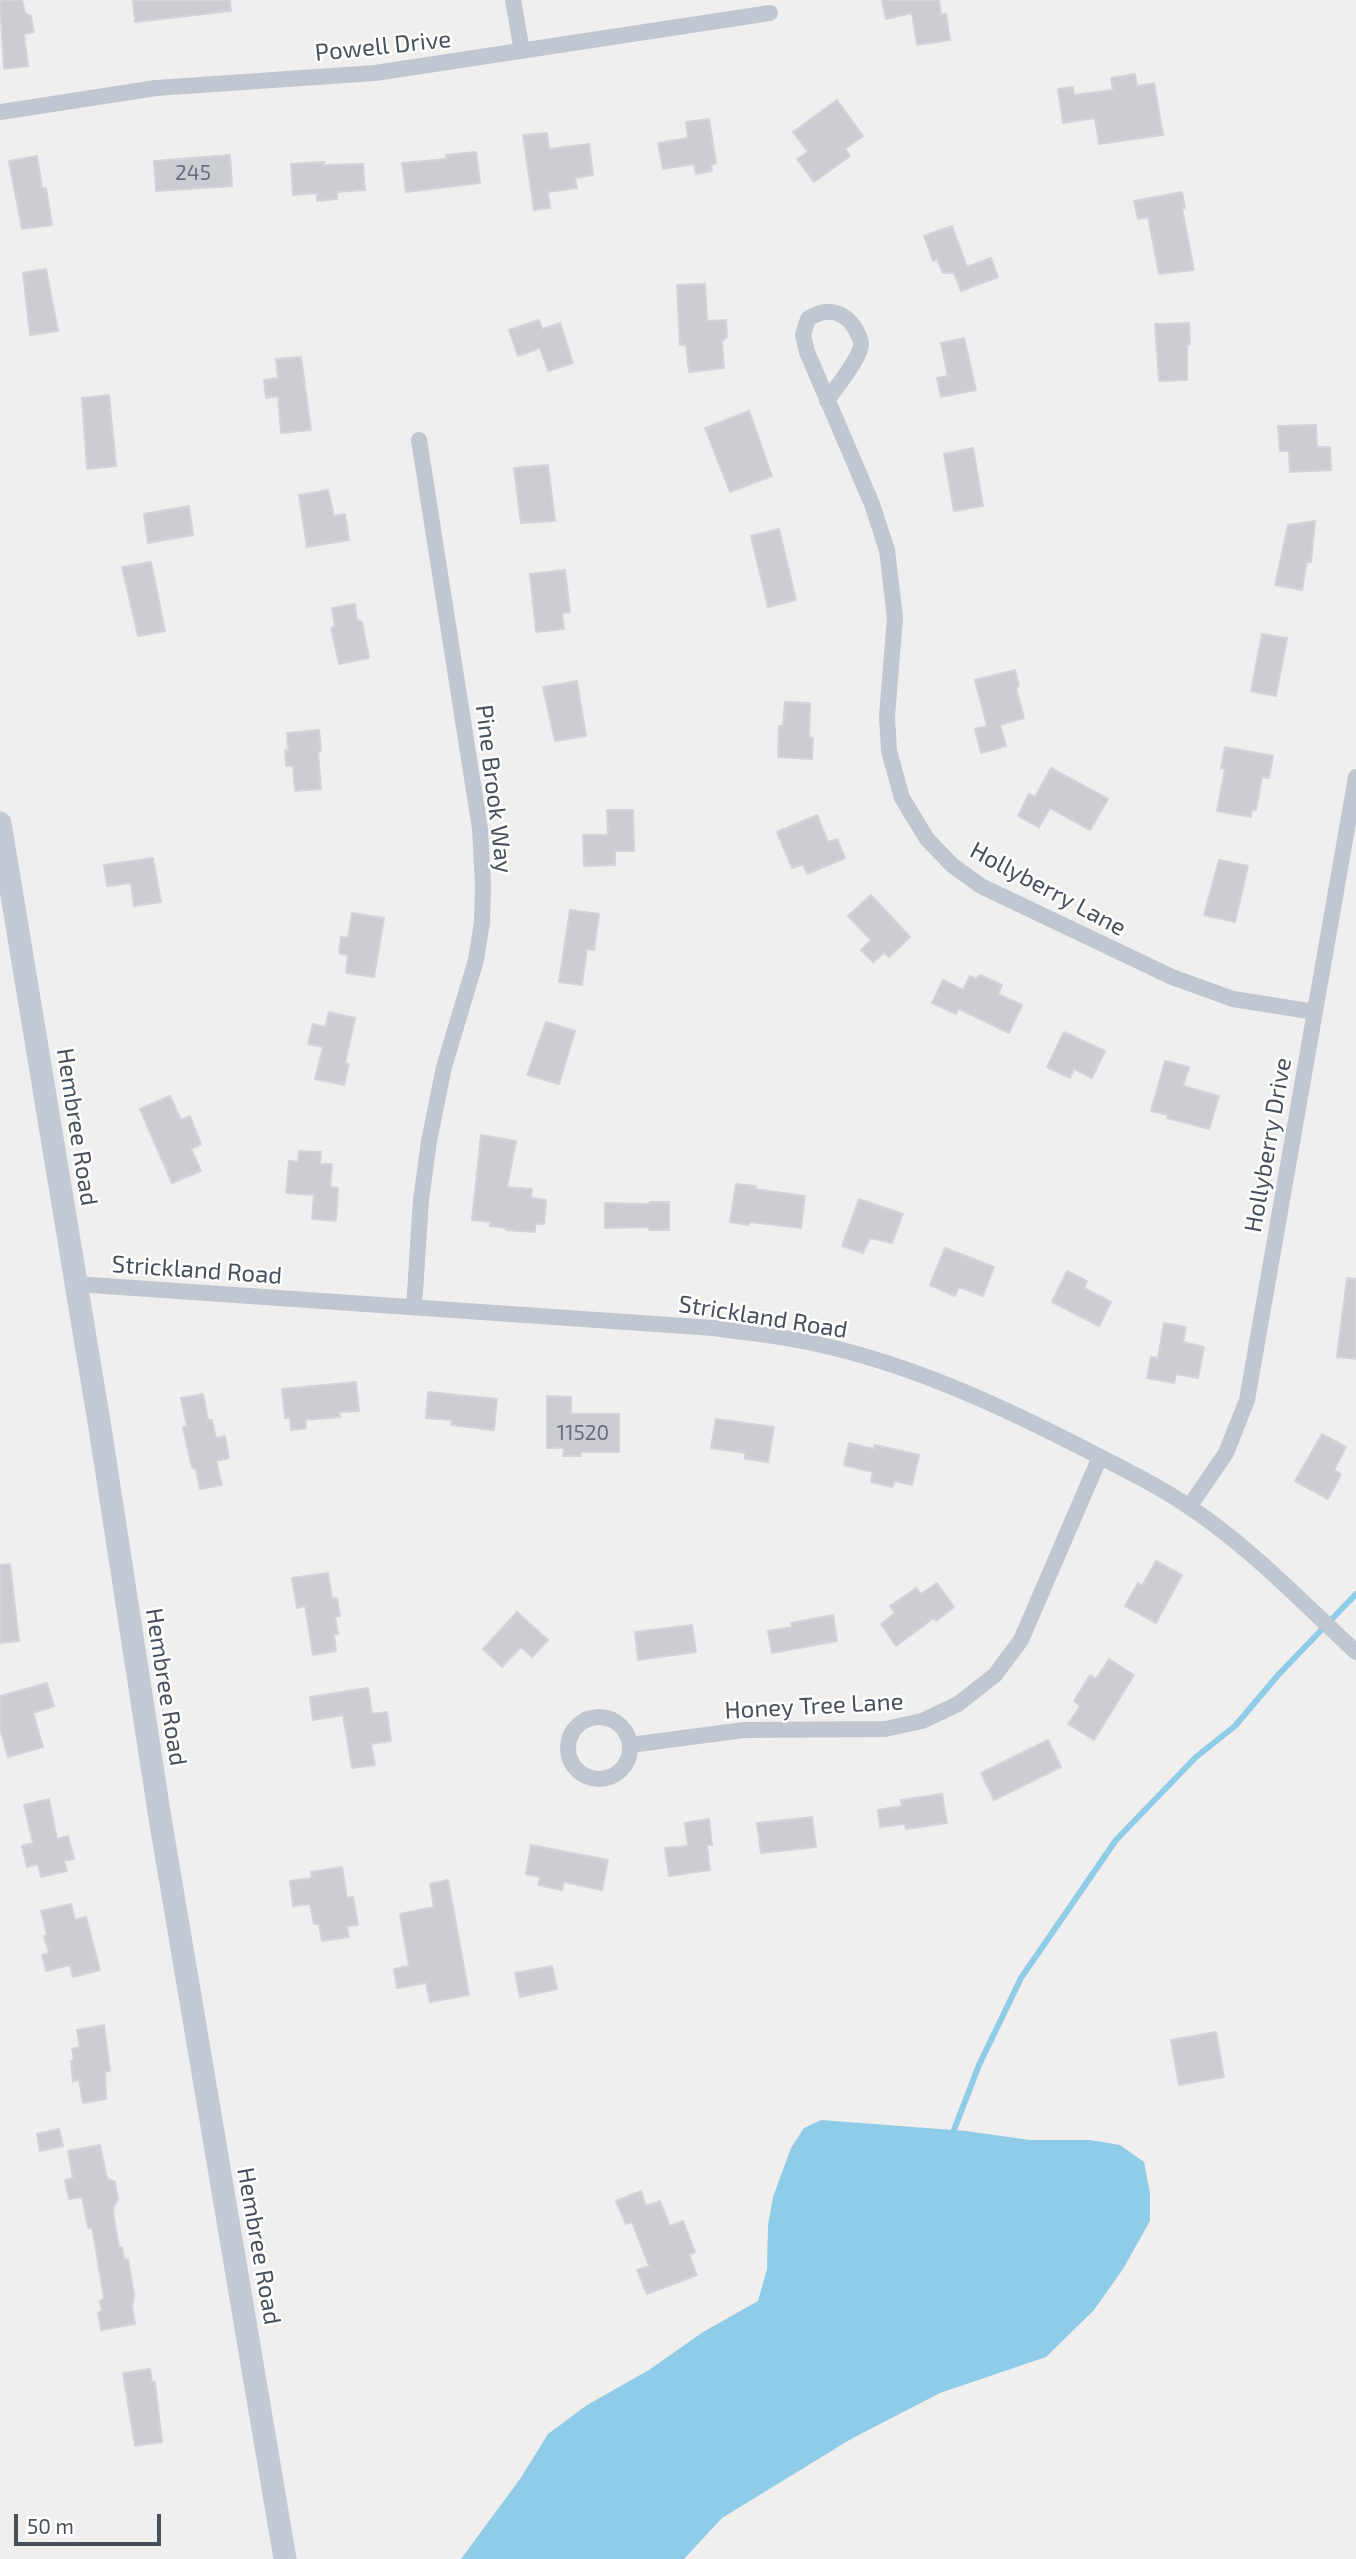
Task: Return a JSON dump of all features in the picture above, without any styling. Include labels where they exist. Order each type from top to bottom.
[{"type":"street","points":[[513,0],[522,51]]},
{"type":"street","name":"Powell Drive","points":[[0,112],[156,88],[374,73],[769,12]]},
{"type":"street","name":"Hollyberry Lane","points":[[827,401],[857,356],[861,344],[857,332],[846,317],[834,311],[817,312],[808,318],[803,335],[827,401],[873,504],[887,550],[895,618],[887,716],[889,751],[902,798],[927,839],[952,865],[981,886],[1172,977],[1233,999],[1315,1012]]},
{"type":"street","name":"Pine Brook Way","points":[[414,1307],[421,1200],[429,1141],[444,1067],[476,960],[482,922],[483,885],[480,829],[419,440]]},
{"type":"street","name":"Hollyberry Drive","points":[[1189,1507],[1226,1453],[1247,1400],[1356,777]]},
{"type":"street","name":"Hembree Road","points":[[0,823],[160,1818],[285,2559]]},
{"type":"street","name":"Strickland Road","points":[[76,1284],[713,1328],[815,1343],[884,1361],[952,1385],[1006,1409],[1150,1483],[1189,1507],[1253,1556],[1356,1652]]},
{"type":"street","name":"Honey Tree Lane","points":[[630,1745],[744,1730],[885,1729],[922,1721],[958,1704],[995,1675],[1021,1640],[1100,1457]]},
{"type":"water","points":[[821,2120],[966,2131],[1030,2140],[1090,2140],[1120,2145],[1144,2162],[1150,2193],[1150,2221],[1123,2269],[1094,2310],[1046,2357],[940,2393],[851,2439],[722,2518],[684,2559],[461,2559],[520,2479],[548,2434],[587,2405],[649,2370],[703,2332],[758,2301],[767,2269],[768,2225],[773,2197],[791,2148],[804,2128]]},
{"type":"building","points":[[0,0],[22,0],[25,13],[31,16],[34,32],[24,34],[28,66],[4,69]]},
{"type":"building","points":[[133,0],[230,0],[231,11],[135,22]]},
{"type":"building","points":[[882,0],[939,0],[941,15],[946,14],[950,40],[917,45],[912,13],[886,19]]},
{"type":"building","points":[[1135,74],[1137,86],[1154,83],[1163,135],[1099,144],[1095,118],[1063,123],[1058,89],[1073,87],[1074,95],[1113,90],[1111,78]]},
{"type":"building","points":[[837,100],[863,136],[845,149],[850,156],[814,182],[797,159],[808,152],[793,132]]},
{"type":"building","points":[[709,119],[716,163],[711,165],[712,171],[696,174],[694,164],[663,169],[658,143],[688,138],[686,122]]},
{"type":"building","points":[[547,133],[549,149],[589,144],[593,175],[575,178],[577,188],[548,192],[550,208],[534,210],[523,135]]},
{"type":"building","points":[[476,152],[480,183],[406,192],[402,163],[447,159],[446,155]]},
{"type":"building","points":[[230,155],[232,186],[156,191],[154,161]]},
{"type":"building","points":[[37,156],[52,225],[22,229],[9,161]]},
{"type":"building","points":[[324,162],[324,165],[363,164],[365,190],[337,192],[337,199],[317,201],[317,193],[293,195],[291,164]]},
{"type":"building","points":[[1182,192],[1185,208],[1182,209],[1194,270],[1159,274],[1148,217],[1138,219],[1134,201]]},
{"type":"building","points":[[952,226],[967,267],[991,258],[998,277],[961,291],[954,273],[943,273],[937,259],[933,261],[924,236]]},
{"type":"building","points":[[46,269],[58,331],[30,335],[23,273]]},
{"type":"building","points":[[705,284],[707,321],[726,320],[727,337],[722,341],[724,368],[689,372],[686,345],[680,345],[677,285]]},
{"type":"building","points":[[539,320],[542,329],[560,323],[573,363],[548,371],[540,348],[518,356],[509,330]]},
{"type":"building","points":[[1189,323],[1187,380],[1159,381],[1155,324]]},
{"type":"building","points":[[964,338],[976,390],[941,397],[937,378],[948,376],[941,343]]},
{"type":"building","points":[[301,357],[311,430],[281,433],[278,396],[266,398],[264,380],[278,378],[276,359]]},
{"type":"building","points":[[109,395],[116,466],[87,469],[82,398]]},
{"type":"building","points":[[749,411],[772,476],[730,492],[705,428]]},
{"type":"building","points":[[1316,425],[1317,447],[1330,447],[1331,470],[1290,472],[1289,451],[1280,451],[1278,426]]},
{"type":"building","points":[[973,448],[983,506],[954,511],[944,454]]},
{"type":"building","points":[[548,465],[555,521],[521,523],[514,468]]},
{"type":"building","points":[[328,490],[334,516],[345,514],[349,540],[307,547],[299,495]]},
{"type":"building","points":[[189,506],[193,535],[148,543],[144,514]]},
{"type":"building","points":[[1315,521],[1311,562],[1307,561],[1302,590],[1275,585],[1288,525]]},
{"type":"building","points":[[779,529],[796,600],[768,607],[751,536]]},
{"type":"building","points":[[151,562],[165,631],[138,636],[122,567]]},
{"type":"building","points":[[565,570],[570,612],[562,613],[564,629],[536,632],[530,574]]},
{"type":"building","points":[[355,604],[357,620],[362,622],[369,658],[339,664],[331,628],[335,627],[332,608]]},
{"type":"building","points":[[1262,634],[1287,638],[1276,696],[1251,691]]},
{"type":"building","points":[[1015,670],[1019,686],[1016,688],[1024,718],[1000,725],[1006,746],[981,753],[975,729],[987,726],[975,680]]},
{"type":"building","points":[[577,681],[586,736],[555,741],[543,687]]},
{"type":"building","points":[[785,702],[810,703],[809,737],[813,738],[812,759],[778,757],[779,726],[783,726]]},
{"type":"building","points":[[319,730],[321,789],[295,791],[293,766],[286,766],[287,733]]},
{"type":"building","points":[[1225,747],[1273,756],[1269,778],[1262,777],[1256,810],[1252,809],[1251,817],[1217,811],[1225,769],[1221,768]]},
{"type":"building","points":[[1051,768],[1108,799],[1090,830],[1050,808],[1039,827],[1018,816],[1029,794],[1035,797]]},
{"type":"building","points":[[607,810],[633,810],[634,851],[615,851],[615,865],[584,866],[583,835],[608,835]]},
{"type":"building","points":[[817,815],[828,842],[837,839],[845,858],[807,874],[803,864],[792,868],[777,832]]},
{"type":"building","points":[[153,858],[161,902],[134,906],[131,883],[107,886],[104,865]]},
{"type":"building","points":[[1219,860],[1248,866],[1235,922],[1204,915]]},
{"type":"building","points":[[871,895],[910,937],[889,957],[884,953],[873,962],[861,950],[871,940],[848,916]]},
{"type":"building","points":[[570,910],[599,914],[594,950],[587,949],[582,985],[559,982]]},
{"type":"building","points":[[352,913],[384,918],[374,977],[346,973],[348,955],[339,953],[341,937],[348,938]]},
{"type":"building","points":[[980,975],[1002,985],[998,994],[1022,1005],[1009,1033],[959,1009],[956,1014],[932,1003],[943,980],[963,990],[970,976],[976,979]]},
{"type":"building","points":[[329,1012],[355,1018],[345,1063],[349,1064],[344,1085],[315,1079],[323,1047],[308,1044],[313,1024],[325,1027]]},
{"type":"building","points":[[546,1022],[575,1031],[559,1084],[527,1075]]},
{"type":"building","points":[[1064,1032],[1105,1051],[1092,1078],[1074,1069],[1070,1078],[1047,1067]]},
{"type":"building","points":[[1165,1061],[1189,1067],[1183,1086],[1219,1096],[1209,1129],[1151,1111]]},
{"type":"building","points":[[170,1096],[181,1120],[190,1116],[201,1144],[191,1149],[201,1171],[172,1183],[140,1109]]},
{"type":"building","points":[[481,1135],[516,1141],[507,1187],[532,1189],[531,1198],[546,1200],[544,1224],[535,1224],[535,1232],[506,1230],[490,1226],[491,1222],[472,1220]]},
{"type":"building","points":[[299,1151],[321,1152],[320,1164],[332,1164],[330,1187],[338,1188],[336,1221],[312,1219],[314,1195],[286,1193],[289,1161],[298,1162]]},
{"type":"building","points":[[736,1184],[805,1196],[801,1228],[730,1222]]},
{"type":"building","points":[[859,1199],[903,1214],[892,1243],[870,1238],[863,1253],[842,1246]]},
{"type":"building","points":[[669,1202],[669,1230],[649,1230],[649,1227],[605,1228],[605,1203]]},
{"type":"building","points":[[945,1248],[994,1267],[983,1296],[959,1287],[955,1296],[930,1285]]},
{"type":"building","points":[[1067,1271],[1087,1281],[1084,1288],[1111,1302],[1099,1326],[1052,1302]]},
{"type":"building","points":[[1347,1278],[1356,1279],[1356,1359],[1337,1357]]},
{"type":"building","points":[[1164,1323],[1186,1327],[1183,1342],[1204,1347],[1198,1378],[1176,1374],[1174,1383],[1147,1378],[1151,1357],[1158,1358]]},
{"type":"building","points":[[356,1382],[359,1411],[339,1412],[340,1417],[305,1420],[306,1428],[291,1430],[290,1418],[285,1418],[282,1389]]},
{"type":"building","points":[[428,1392],[497,1399],[494,1430],[451,1425],[452,1420],[426,1418]]},
{"type":"building","points":[[203,1394],[208,1420],[212,1420],[216,1438],[225,1436],[229,1458],[216,1461],[222,1485],[200,1489],[196,1469],[192,1468],[183,1427],[187,1426],[181,1398]]},
{"type":"building","points":[[547,1396],[571,1397],[571,1414],[619,1414],[619,1452],[581,1452],[581,1456],[563,1456],[564,1448],[547,1448]]},
{"type":"building","points":[[716,1419],[774,1427],[768,1462],[745,1459],[745,1453],[711,1448]]},
{"type":"building","points":[[1322,1434],[1346,1447],[1334,1470],[1341,1474],[1328,1499],[1295,1481]]},
{"type":"building","points":[[849,1443],[874,1449],[875,1445],[919,1455],[912,1485],[895,1481],[892,1487],[871,1482],[873,1472],[844,1465]]},
{"type":"building","points":[[1156,1561],[1182,1575],[1156,1623],[1125,1606],[1138,1583],[1142,1586]]},
{"type":"building","points":[[10,1564],[19,1641],[0,1643],[0,1565]]},
{"type":"building","points":[[328,1573],[332,1599],[337,1598],[340,1616],[335,1617],[338,1634],[334,1634],[336,1651],[313,1655],[305,1606],[297,1608],[292,1578]]},
{"type":"building","points":[[937,1583],[954,1607],[896,1646],[881,1624],[895,1613],[890,1606],[916,1588],[921,1594]]},
{"type":"building","points":[[517,1612],[548,1640],[532,1657],[521,1647],[502,1667],[483,1649]]},
{"type":"building","points":[[833,1615],[837,1641],[772,1653],[768,1631],[792,1627],[791,1623]]},
{"type":"building","points":[[692,1625],[696,1652],[638,1660],[635,1632]]},
{"type":"building","points":[[1109,1659],[1134,1675],[1094,1740],[1068,1724],[1080,1706],[1074,1701],[1090,1675],[1096,1679]]},
{"type":"building","points":[[47,1683],[54,1706],[33,1713],[43,1747],[8,1757],[0,1728],[0,1696]]},
{"type":"building","points":[[368,1688],[372,1714],[387,1712],[391,1741],[371,1744],[375,1765],[352,1768],[343,1715],[313,1720],[310,1697]]},
{"type":"building","points":[[1048,1740],[1061,1767],[994,1800],[981,1773]]},
{"type":"building","points":[[942,1794],[947,1823],[906,1829],[905,1824],[880,1827],[878,1810],[902,1806],[901,1800]]},
{"type":"building","points":[[49,1799],[57,1839],[68,1836],[74,1859],[64,1861],[67,1871],[41,1877],[38,1864],[27,1867],[22,1846],[33,1843],[24,1805]]},
{"type":"building","points":[[812,1817],[816,1847],[761,1853],[757,1823]]},
{"type":"building","points":[[709,1819],[712,1845],[707,1845],[710,1870],[669,1876],[665,1848],[688,1846],[685,1823]]},
{"type":"building","points":[[531,1845],[608,1860],[602,1890],[564,1882],[562,1890],[538,1885],[540,1877],[526,1874]]},
{"type":"building","points":[[342,1867],[347,1898],[353,1897],[358,1925],[347,1926],[349,1937],[322,1941],[319,1924],[314,1924],[310,1904],[293,1906],[290,1881],[312,1878],[311,1872]]},
{"type":"building","points":[[448,1880],[469,1995],[430,2002],[426,1983],[397,1988],[394,1969],[409,1966],[400,1914],[434,1907],[430,1884]]},
{"type":"building","points":[[71,1904],[75,1920],[86,1917],[100,1970],[73,1977],[70,1965],[46,1971],[42,1955],[49,1953],[41,1911]]},
{"type":"building","points":[[552,1966],[557,1989],[520,1997],[515,1973]]},
{"type":"building","points":[[104,2025],[110,2071],[105,2072],[106,2099],[83,2103],[79,2080],[73,2081],[71,2061],[74,2059],[72,2049],[80,2047],[77,2030]]},
{"type":"building","points":[[1216,2032],[1224,2077],[1179,2085],[1171,2040]]},
{"type":"building","points":[[59,2129],[63,2146],[40,2151],[37,2134]]},
{"type":"building","points":[[100,2145],[108,2179],[115,2182],[118,2199],[113,2213],[119,2247],[122,2247],[124,2259],[128,2259],[134,2295],[132,2306],[135,2324],[101,2330],[98,2313],[102,2311],[100,2301],[104,2298],[92,2227],[88,2228],[82,2197],[69,2199],[65,2180],[73,2178],[68,2151]]},
{"type":"building","points":[[641,2191],[646,2206],[660,2201],[670,2226],[683,2221],[695,2252],[689,2255],[697,2275],[647,2294],[637,2270],[649,2266],[632,2222],[626,2224],[616,2201]]},
{"type":"building","points":[[150,2369],[152,2382],[155,2382],[162,2442],[135,2446],[123,2373]]},
{"type":"waterway","points":[[954,2130],[979,2065],[1021,1978],[1116,1840],[1196,1757],[1235,1726],[1279,1674],[1356,1594]]}]
